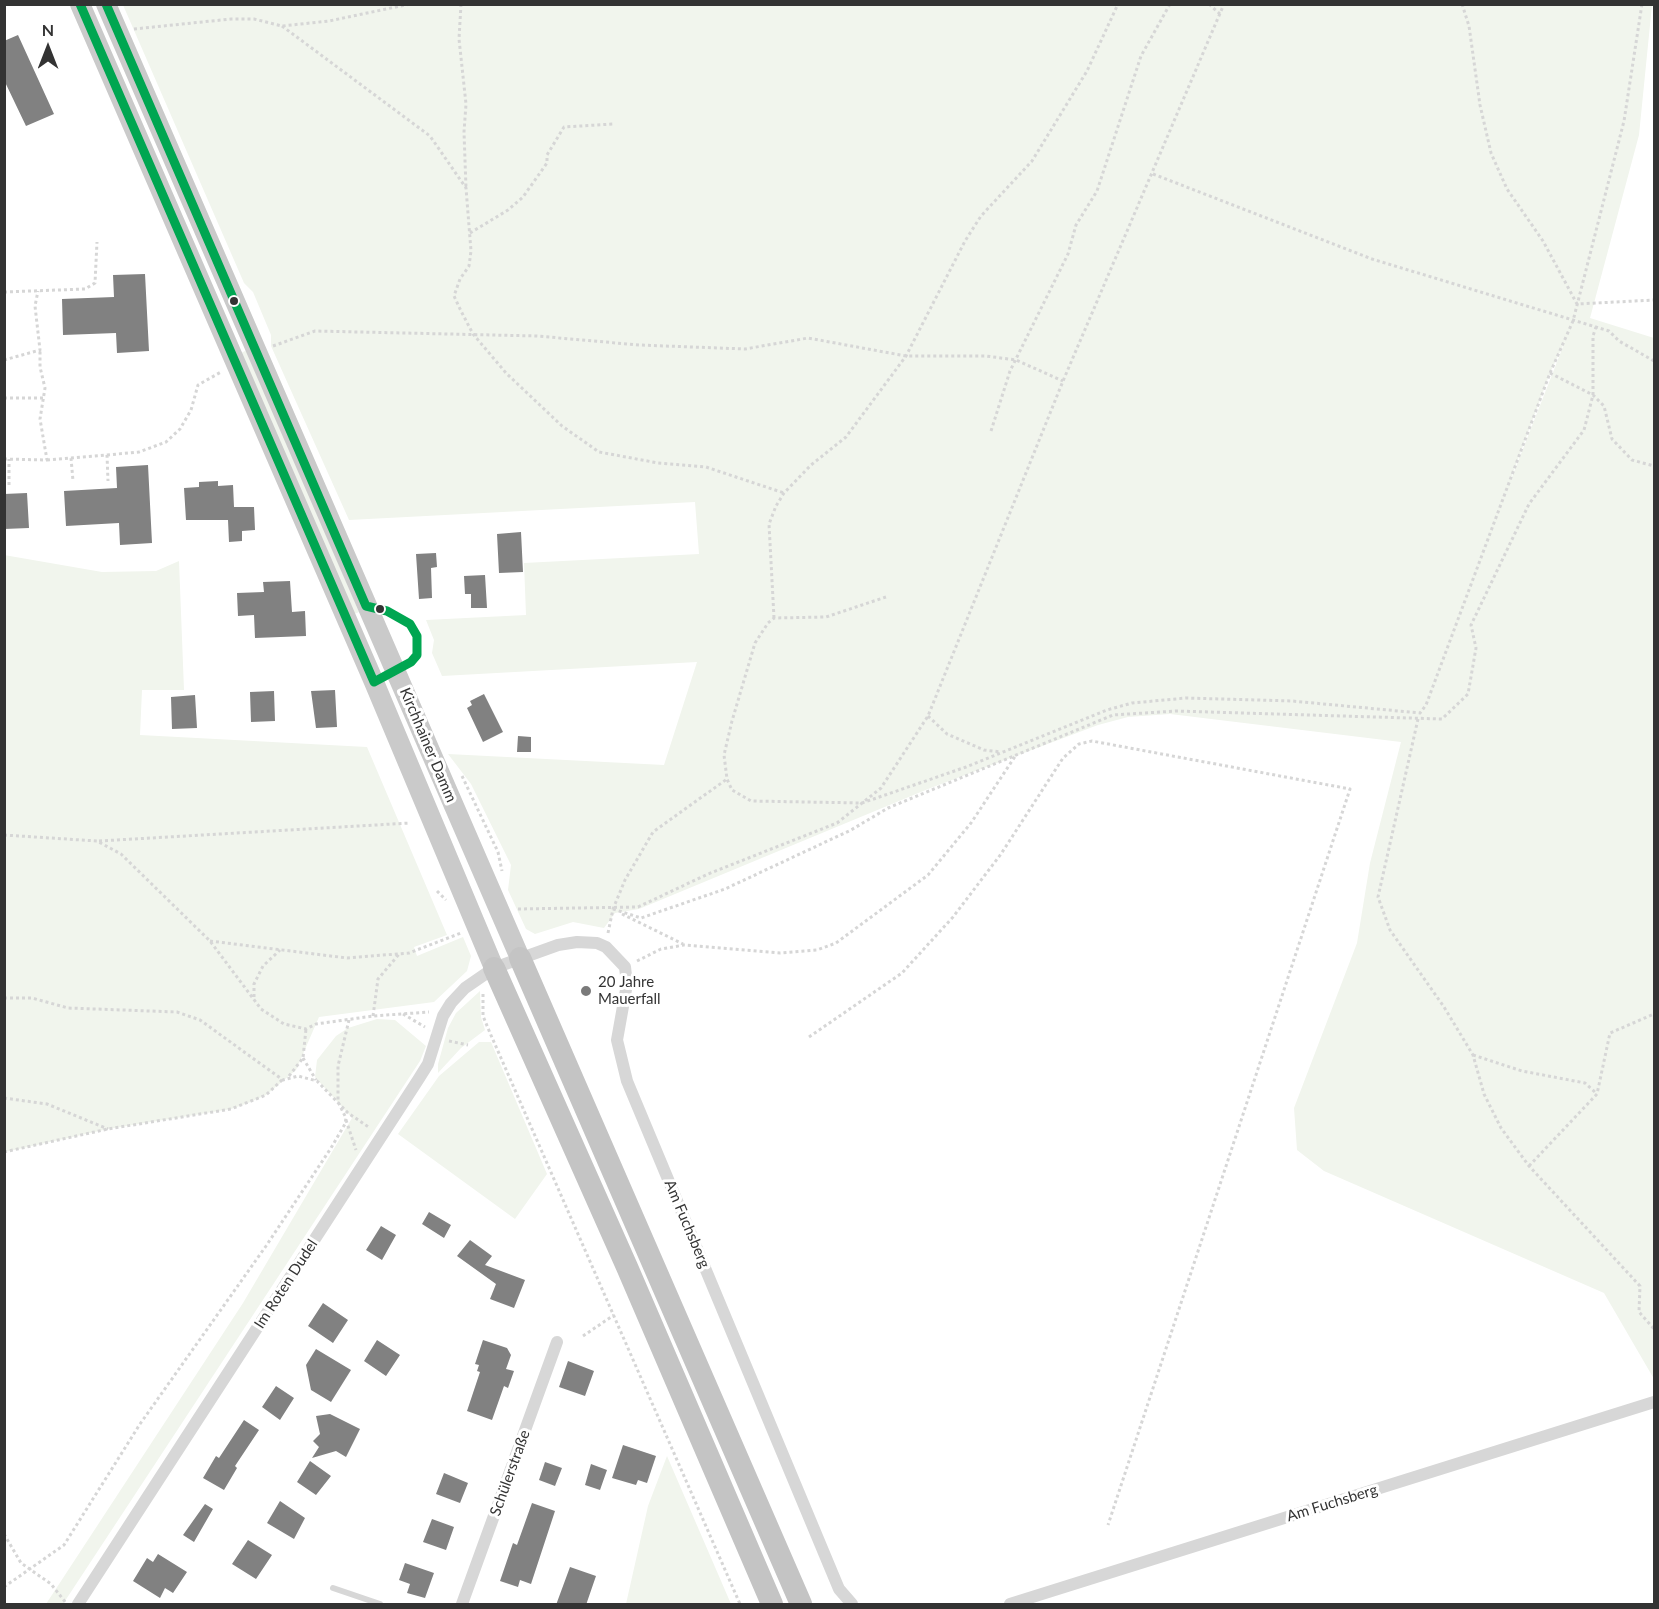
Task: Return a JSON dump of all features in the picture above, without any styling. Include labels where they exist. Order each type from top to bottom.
[{"type":"highway","points":[[520,958],[801,1605]]},
{"type":"highway","points":[[487,973],[627,1267],[772,1605]]},
{"type":"main road","name":"Kirchhainer Damm","points":[[80,4],[374,682],[480,936],[487,973]]},
{"type":"main road","name":"Kirchhainer Damm","points":[[106,4],[520,958]]},
{"type":"street","points":[[487,973],[520,958],[558,945],[577,942],[597,943],[606,947],[625,968]]},
{"type":"street","name":"Am Fuchsberg","points":[[625,968],[627,984],[617,1040],[627,1081],[839,1589],[852,1605]]},
{"type":"street","name":"Im Roten Dudel","points":[[78,1605],[428,1064],[442,1016],[451,1003],[487,973]]},
{"type":"street","name":"Schülerstraße","points":[[462,1605],[557,1342]]},
{"type":"street","name":"Am Fuchsberg","points":[[1010,1605],[1654,1402]]},
{"type":"lane","points":[[366,606],[387,611],[410,624],[417,636],[417,655],[396,672],[374,682]]},
{"type":"lane","points":[[333,1588],[380,1605]]},
{"type":"path","points":[[132,29],[231,19],[254,19],[282,26],[328,21],[410,4]]},
{"type":"path","points":[[451,4],[480,4]]},
{"type":"path","points":[[1119,4],[1087,70],[1032,160],[981,216],[965,241],[906,356],[846,437],[812,465],[784,493],[769,524],[774,618],[755,643],[732,721],[724,755],[727,779],[732,790],[751,801],[862,803],[1003,752],[1107,710],[1131,703],[1186,698],[1292,701],[1420,713]]},
{"type":"path","points":[[992,431],[1016,360],[1068,254],[1076,225],[1097,191],[1141,56],[1170,4]]},
{"type":"path","points":[[1209,4],[1220,14]]},
{"type":"path","points":[[518,909],[638,907],[708,874],[837,823],[881,788],[928,716],[1063,381],[1224,4]]},
{"type":"path","points":[[1462,4],[1469,26],[1480,105],[1491,153],[1507,189],[1543,241],[1577,304]]},
{"type":"path","points":[[1642,4],[1624,122],[1573,321],[1550,373],[1426,705],[1418,718],[1378,897],[1390,930],[1444,1006],[1473,1055],[1488,1102],[1501,1128],[1529,1166],[1640,1286],[1639,1312],[1654,1329]]},
{"type":"path","points":[[461,5],[459,39],[466,104],[464,132],[466,188],[471,233],[469,266],[460,279],[454,296],[473,334],[506,373],[562,426],[599,452],[658,463],[706,466],[784,493]]},
{"type":"path","points":[[282,26],[430,136],[466,188]]},
{"type":"path","points":[[471,233],[508,210],[522,197],[547,164],[547,154],[564,128],[613,124]]},
{"type":"path","points":[[1153,174],[1372,260],[1609,331],[1619,340],[1654,361]]},
{"type":"path","points":[[4,291],[85,289],[94,283],[97,242]]},
{"type":"path","points":[[38,290],[35,306],[40,367],[45,388],[40,419],[47,460]]},
{"type":"path","points":[[1577,304],[1654,300]]},
{"type":"path","points":[[613,909],[641,918],[725,889],[851,830],[888,808],[1113,714],[1176,711],[1442,719],[1468,694],[1476,648],[1471,625],[1529,504],[1584,430],[1593,395],[1593,336],[1596,327]]},
{"type":"path","points":[[269,347],[315,331],[413,335],[473,334],[745,349],[808,338],[906,356],[986,356],[1016,360],[1063,381]]},
{"type":"path","points":[[4,360],[40,350]]},
{"type":"path","points":[[9,485],[7,459],[47,460],[138,452],[166,442],[180,429],[191,410],[198,386],[212,376],[238,365]]},
{"type":"path","points":[[1550,373],[1593,395],[1604,406],[1612,440],[1632,460],[1654,466]]},
{"type":"path","points":[[4,398],[43,398]]},
{"type":"path","points":[[107,455],[108,481]]},
{"type":"path","points":[[71,458],[73,482]]},
{"type":"path","points":[[774,618],[826,617],[886,597]]},
{"type":"path","points":[[928,716],[947,734],[984,750],[1003,752]]},
{"type":"path","points":[[809,1037],[902,973],[953,917],[1001,854],[1063,758],[1079,744],[1092,741],[1350,789],[1108,1525]]},
{"type":"path","points":[[625,968],[661,949],[684,945],[796,953],[817,950],[837,943],[928,875],[971,823],[1017,753]]},
{"type":"path","points":[[606,947],[613,909],[625,880],[653,832],[727,779]]},
{"type":"path","points":[[4,835],[97,841],[410,823]]},
{"type":"path","points":[[97,841],[121,854],[210,941],[261,1009],[284,1024],[306,1029],[315,1024],[372,1016],[426,1012],[442,1016]]},
{"type":"path","points":[[613,909],[684,945]]},
{"type":"path","points":[[210,941],[347,958],[418,950],[461,933]]},
{"type":"path","points":[[254,999],[254,984],[263,966],[280,950]]},
{"type":"path","points":[[372,1016],[378,979],[400,953]]},
{"type":"path","points":[[487,973],[483,990],[483,1016],[740,1605]]},
{"type":"path","points":[[4,998],[32,998],[69,1008],[177,1012],[200,1020],[283,1080]]},
{"type":"path","points":[[1529,1166],[1597,1095],[1610,1033],[1654,1014]]},
{"type":"path","points":[[349,1020],[338,1066],[338,1102],[346,1118],[361,1169]]},
{"type":"path","points":[[4,1152],[108,1129],[231,1109],[266,1095],[296,1070],[303,1058],[306,1029]]},
{"type":"path","points":[[1473,1055],[1522,1071],[1585,1083],[1597,1095]]},
{"type":"path","points":[[303,1058],[317,1081],[348,1113],[384,1135]]},
{"type":"path","points":[[283,1080],[298,1076],[317,1081]]},
{"type":"path","points":[[4,1098],[47,1104],[108,1129]]},
{"type":"path","points":[[4,1587],[64,1545],[140,1424],[305,1187],[336,1140],[346,1118]]},
{"type":"path","points":[[583,1336],[614,1315]]},
{"type":"path","points":[[4,1534],[21,1563],[51,1584],[67,1605]]},
{"type":"shaded area","points":[[123,5],[1652,5],[1639,135],[1590,318],[1654,338],[1654,1379],[1604,1293],[1324,1171],[1297,1150],[1294,1108],[1357,943],[1370,863],[1401,742],[1170,714],[1128,717],[1098,725],[928,789],[639,909],[615,913],[604,928],[573,922],[535,934],[526,929],[508,890],[511,865],[471,784],[448,754],[664,765],[697,662],[442,676],[432,653],[434,640],[426,620],[526,615],[524,563],[699,554],[695,502],[349,520],[271,346],[271,335],[253,292],[244,283]],"holes":[[[1566,339],[1512,477],[1550,373]]]},
{"type":"shaded area","points":[[247,350],[359,612],[357,613],[354,614],[241,353]]},
{"type":"shaded area","points":[[4,555],[102,572],[156,571],[179,561],[184,690],[142,690],[140,735],[367,747],[447,935],[414,947],[417,956],[463,937],[471,956],[467,971],[434,1002],[319,1017],[296,1070],[266,1095],[248,1103],[231,1109],[108,1129],[5,1152]]},
{"type":"shaded area","points":[[480,991],[481,1017],[485,1030],[461,1048],[438,1073],[438,1064],[448,1028],[456,1013]]},
{"type":"shaded area","points":[[377,1019],[395,1020],[426,1046],[420,1061],[63,1604],[46,1604],[243,1303],[352,1118],[315,1077],[317,1060],[336,1036],[348,1028]]},
{"type":"shaded area","points":[[479,1042],[491,1042],[547,1174],[515,1219],[398,1134],[439,1076]]},
{"type":"shaded area","points":[[667,1456],[731,1604],[626,1604],[648,1506]]},
{"type":"building","points":[[18,35],[54,114],[26,126],[4,80],[4,41]]},
{"type":"building","points":[[145,274],[149,351],[117,353],[116,333],[63,335],[62,299],[114,297],[113,275]]},
{"type":"building","points":[[148,465],[152,543],[120,545],[119,523],[66,526],[64,491],[117,488],[116,467]]},
{"type":"building","points":[[218,481],[218,486],[233,485],[234,507],[254,507],[255,530],[242,531],[242,541],[229,542],[228,520],[186,520],[184,488],[199,487],[199,482]]},
{"type":"building","points":[[27,493],[29,528],[4,529],[4,494]]},
{"type":"building","points":[[521,532],[523,572],[499,573],[497,534]]},
{"type":"building","points":[[436,553],[437,567],[431,568],[432,598],[419,599],[416,554]]},
{"type":"building","points":[[485,575],[487,608],[471,608],[471,594],[465,594],[464,576]]},
{"type":"building","points":[[290,581],[292,612],[305,611],[306,636],[255,638],[254,615],[238,616],[237,593],[264,592],[263,582]]},
{"type":"building","points":[[335,690],[337,727],[316,728],[311,691]]},
{"type":"building","points":[[274,691],[275,721],[251,722],[250,692]]},
{"type":"building","points":[[484,694],[503,732],[483,742],[467,708],[472,705],[470,701]]},
{"type":"building","points":[[195,695],[197,728],[172,729],[171,697]]},
{"type":"building","points":[[518,736],[531,737],[531,752],[517,752]]},
{"type":"building","points":[[429,1212],[451,1225],[444,1238],[422,1224]]},
{"type":"building","points":[[381,1226],[396,1235],[382,1260],[366,1250]]},
{"type":"building","points":[[470,1240],[492,1256],[485,1265],[525,1280],[514,1308],[490,1299],[496,1284],[457,1256]]},
{"type":"building","points":[[323,1303],[348,1320],[333,1343],[308,1326]]},
{"type":"building","points":[[377,1340],[400,1355],[386,1376],[364,1361]]},
{"type":"building","points":[[483,1340],[507,1348],[511,1355],[506,1369],[514,1371],[508,1388],[504,1386],[492,1420],[467,1411],[480,1372],[477,1371],[479,1365],[475,1364]]},
{"type":"building","points":[[316,1349],[351,1370],[331,1402],[311,1390],[306,1365]]},
{"type":"building","points":[[568,1361],[594,1371],[585,1396],[559,1387]]},
{"type":"building","points":[[276,1386],[294,1398],[280,1420],[262,1407]]},
{"type":"building","points":[[330,1414],[360,1429],[346,1457],[336,1451],[312,1458],[319,1447],[313,1441],[320,1434],[316,1416]]},
{"type":"building","points":[[244,1420],[259,1430],[235,1466],[237,1468],[224,1490],[203,1478],[216,1456],[219,1458]]},
{"type":"building","points":[[623,1445],[656,1456],[647,1483],[638,1480],[636,1485],[612,1478]]},
{"type":"building","points":[[310,1461],[331,1476],[316,1495],[297,1482]]},
{"type":"building","points":[[545,1462],[562,1468],[555,1486],[539,1480]]},
{"type":"building","points":[[591,1464],[607,1470],[600,1490],[585,1485]]},
{"type":"building","points":[[444,1473],[468,1483],[460,1503],[436,1494]]},
{"type":"building","points":[[280,1501],[305,1518],[294,1539],[267,1523]]},
{"type":"building","points":[[532,1503],[555,1511],[531,1584],[520,1580],[518,1587],[500,1581],[513,1543],[517,1545]]},
{"type":"building","points":[[205,1504],[213,1509],[194,1542],[183,1535]]},
{"type":"building","points":[[432,1519],[454,1527],[446,1550],[423,1542]]},
{"type":"building","points":[[248,1540],[272,1555],[256,1579],[232,1564]]},
{"type":"building","points":[[158,1554],[187,1572],[173,1593],[165,1588],[160,1598],[133,1581],[147,1558],[153,1562]]},
{"type":"building","points":[[405,1563],[434,1573],[425,1598],[407,1593],[410,1584],[399,1580]]},
{"type":"building","points":[[570,1567],[596,1576],[586,1605],[556,1605]]},
{"type":"transit line","points":[[80,4],[374,682],[411,662],[417,655],[417,636],[410,624],[387,611],[366,606],[106,4]]},
{"type":"place","name":"20 Jahre Mauerfall","points":[[586,991]]}]
